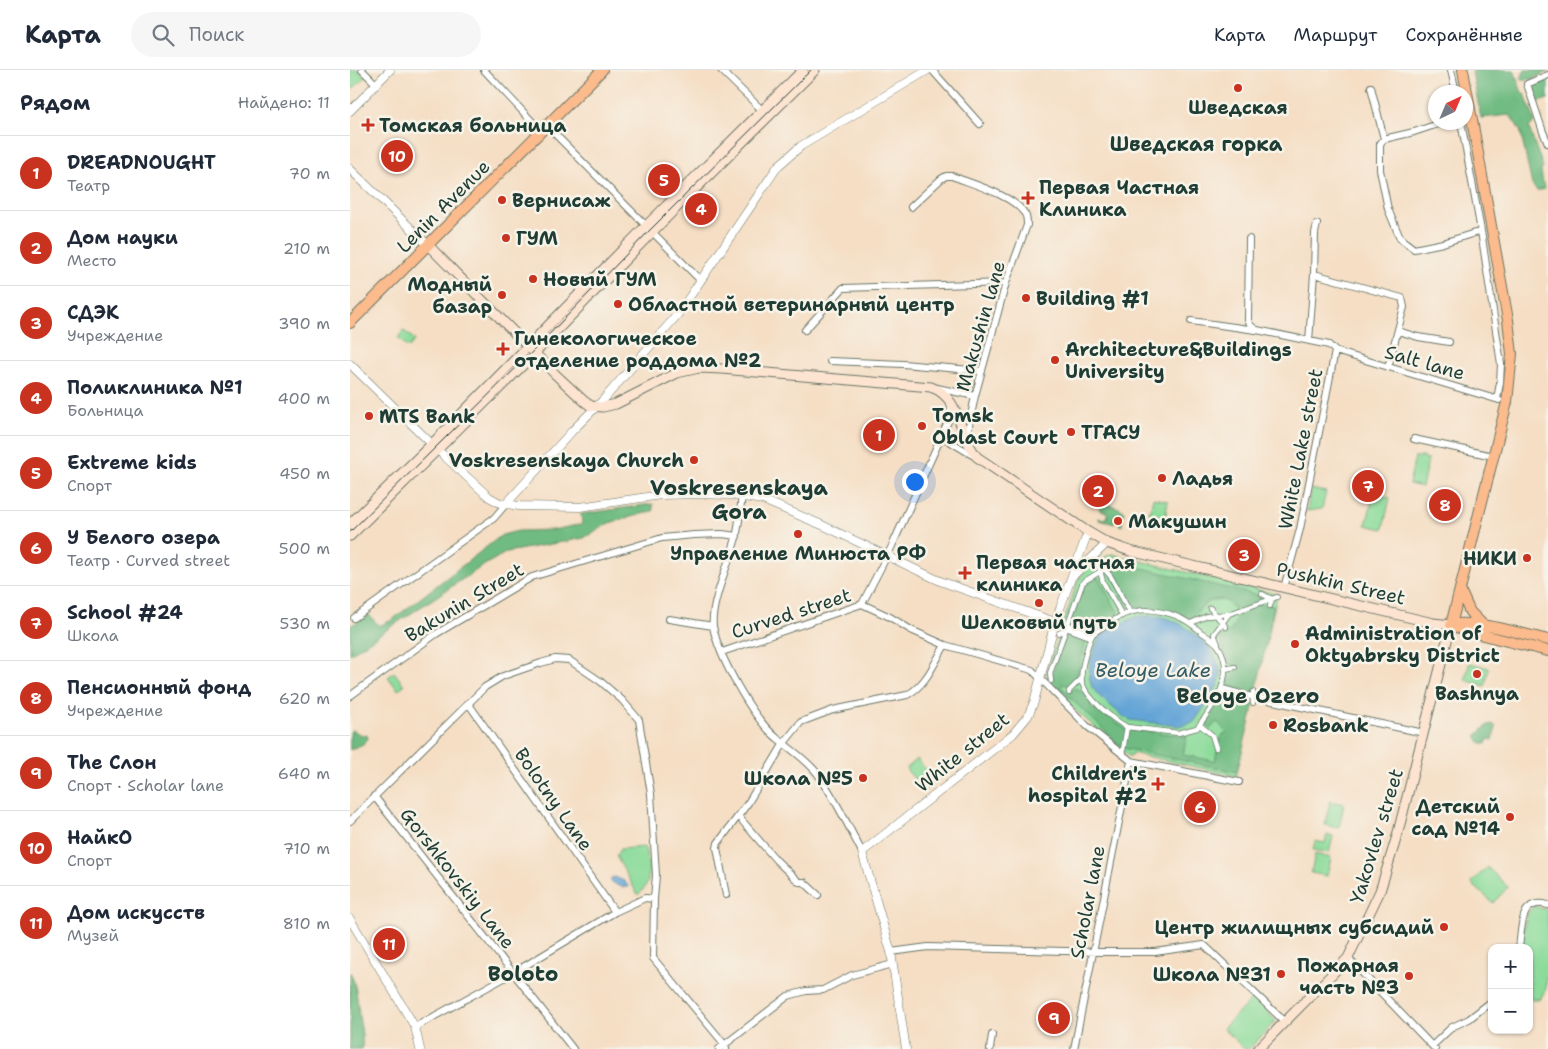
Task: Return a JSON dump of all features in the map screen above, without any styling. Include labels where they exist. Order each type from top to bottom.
[{"type":"main road","name":"Lenin Avenue","points":[[350,323],[602,70]]},
{"type":"main road","points":[[765,114],[803,70]]},
{"type":"main road","points":[[350,536],[649,229],[765,114],[815,70]]},
{"type":"main road","points":[[1451,625],[1494,456],[1502,400],[1511,372],[1511,337],[1464,70]]},
{"type":"main road","points":[[428,245],[584,402],[596,408],[616,404],[677,373],[699,368],[931,387],[947,396]]},
{"type":"main road","name":"Pushkin Street","points":[[947,396],[955,409],[969,446],[977,457],[1107,543],[1130,551],[1433,623],[1483,625],[1548,640]]},
{"type":"main road","points":[[350,524],[435,447]]},
{"type":"main road","points":[[1460,590],[1472,616],[1483,625]]},
{"type":"main road","name":"Pushkin Street","points":[[1451,625],[1467,631],[1548,651]]},
{"type":"main road","name":"Yakovlev street","points":[[1258,1049],[1348,958],[1380,891],[1397,836],[1451,625]]},
{"type":"street","points":[[362,70],[376,84]]},
{"type":"street","points":[[350,111],[390,70]]},
{"type":"street","points":[[484,70],[701,281]]},
{"type":"street","points":[[721,70],[765,114]]},
{"type":"street","points":[[354,618],[494,518],[573,430],[596,408],[678,314],[778,166],[801,146],[930,70],[980,124]]},
{"type":"street","points":[[1451,70],[1454,85]]},
{"type":"street","points":[[1548,75],[1527,84],[1548,143]]},
{"type":"street","points":[[1371,87],[1384,139]]},
{"type":"street","points":[[1428,127],[1384,139],[1380,144],[1380,170],[1388,209],[1400,238],[1414,249],[1443,243],[1481,231]]},
{"type":"street","points":[[1463,130],[1501,364],[1500,383],[1502,400]]},
{"type":"street","points":[[350,169],[428,245]]},
{"type":"street","name":"Makushin lane","points":[[912,207],[946,176],[952,176],[1018,205],[1026,215],[1027,225],[1006,283],[975,396],[968,425],[969,446]]},
{"type":"street","points":[[1309,341],[1317,224]]},
{"type":"street","points":[[1249,240],[1248,320],[1251,326],[1257,330]]},
{"type":"street","points":[[1314,274],[1402,298],[1404,307],[1388,367]]},
{"type":"street","points":[[805,330],[843,288],[1006,283]]},
{"type":"street","name":"Salt lane","points":[[1191,321],[1257,330],[1329,345],[1335,351],[1502,400]]},
{"type":"street","points":[[1398,331],[1418,337],[1449,342]]},
{"type":"street","name":"White Lake street","points":[[1284,588],[1294,553],[1335,351]]},
{"type":"street","points":[[830,361],[903,364],[982,371]]},
{"type":"street","points":[[350,364],[489,497],[506,504],[580,507],[661,495],[697,494],[742,496],[763,500],[822,525],[940,581],[1055,622],[1088,532]]},
{"type":"street","points":[[931,387],[975,396]]},
{"type":"street","name":"Makushin lane","points":[[862,604],[887,555],[950,416],[951,408],[947,396]]},
{"type":"street","points":[[941,436],[977,457]]},
{"type":"street","points":[[1414,439],[1494,456]]},
{"type":"street","points":[[742,496],[736,536],[714,609],[713,626],[722,652],[747,701],[767,728],[816,772],[862,852],[891,952],[906,1049]]},
{"type":"street","name":"Bakunin Street","points":[[350,696],[436,634],[532,577],[662,538],[713,534],[736,536]]},
{"type":"street","points":[[1073,576],[1107,543]]},
{"type":"street","points":[[1122,615],[1102,581],[1098,561],[1112,577],[1130,612]]},
{"type":"street","points":[[1051,681],[1050,673],[1083,582],[1106,568]]},
{"type":"street","points":[[1102,581],[1112,577]]},
{"type":"street","points":[[1191,623],[1207,616],[1229,614],[1273,596],[1270,606]]},
{"type":"street","points":[[1114,603],[1124,599]]},
{"type":"street","name":"Curved street","points":[[722,652],[862,604],[890,617],[911,630],[945,645],[1032,670],[1087,726],[1131,761],[1239,782]]},
{"type":"street","points":[[1210,608],[1225,625]]},
{"type":"street","points":[[1218,646],[1182,616],[1159,610],[1130,612],[1122,615],[1092,635],[1084,661],[1082,678],[1086,690],[1094,701],[1126,727],[1174,734],[1192,730],[1200,725],[1222,691],[1225,677],[1224,661],[1214,634],[1225,625],[1229,614]]},
{"type":"street","points":[[669,619],[713,626]]},
{"type":"street","name":"White street","points":[[862,852],[1013,734],[1028,716],[1055,622]]},
{"type":"street","points":[[1067,626],[1092,635]]},
{"type":"street","points":[[1058,633],[1067,626]]},
{"type":"street","points":[[726,895],[716,848],[720,839],[738,816],[784,743],[801,722],[833,710],[906,695],[916,690],[924,681],[945,645]]},
{"type":"street","points":[[350,821],[485,687],[503,676],[555,659],[569,660],[622,700],[639,720],[652,794],[656,875],[653,958],[700,1013],[723,1048],[788,996],[806,991],[823,990],[852,975],[893,964]]},
{"type":"street","points":[[1225,669],[1235,667]]},
{"type":"street","points":[[1069,693],[1082,678]]},
{"type":"street","points":[[1222,691],[1424,733]]},
{"type":"street","points":[[1222,691],[1231,695],[1243,695]]},
{"type":"street","name":"Bolotny Lane","points":[[468,702],[615,912]]},
{"type":"street","points":[[1200,725],[1213,734],[1216,748]]},
{"type":"street","points":[[1123,750],[1126,727]]},
{"type":"street","name":"Scholar lane","points":[[1074,1049],[1131,761]]},
{"type":"street","name":"Gorshkovskiy Lane","points":[[374,796],[573,1049]]},
{"type":"street","points":[[738,816],[776,860],[799,882],[804,882],[818,895]]},
{"type":"street","points":[[415,1027],[513,973],[615,912],[645,898],[654,899]]},
{"type":"street","points":[[1519,944],[1522,922],[1526,910],[1533,904],[1541,903],[1548,905]]},
{"type":"street","points":[[350,919],[415,1027],[420,1049]]},
{"type":"street","points":[[891,952],[928,947],[1155,952],[1204,945],[1285,1022]]},
{"type":"street","points":[[1348,958],[1434,1048],[1452,1027],[1469,1019],[1488,1005]]},
{"type":"street","points":[[990,1049],[992,1035]]},
{"type":"green space","points":[[350,70],[358,70],[365,77],[350,92]]},
{"type":"green space","points":[[1474,70],[1514,70],[1535,121],[1529,128],[1543,167],[1541,171],[1544,189],[1537,191],[1532,185],[1520,130],[1510,115],[1481,118],[1472,72]]},
{"type":"green space","points":[[1525,70],[1548,70],[1548,72],[1532,79],[1522,80],[1521,78]]},
{"type":"green space","points":[[1548,79],[1548,99],[1535,103],[1531,90],[1533,86]]},
{"type":"green space","points":[[404,331],[415,340],[408,348],[398,338]]},
{"type":"green space","points":[[1415,457],[1423,457],[1423,459],[1428,460],[1422,487],[1409,484]]},
{"type":"green space","points":[[1311,489],[1326,492],[1322,509],[1307,511]]},
{"type":"green space","points":[[1374,494],[1390,498],[1383,529],[1366,525]]},
{"type":"green space","points":[[1153,498],[1168,501],[1165,518],[1149,514]]},
{"type":"green space","points":[[1104,503],[1124,511],[1122,526],[1119,525],[1120,517],[1115,514],[1115,524],[1099,520],[1099,518],[1106,519],[1108,515],[1105,511],[1099,509],[1100,504]]},
{"type":"green space","points":[[653,504],[653,511],[609,523],[584,538],[507,552],[481,567],[350,654],[350,626],[369,615],[379,626],[392,620],[502,535],[518,531],[553,530],[582,524],[581,514]]},
{"type":"green space","points":[[1112,554],[1276,594],[1236,776],[1132,753],[1131,757],[1073,708],[1052,687],[1047,674],[1048,668],[1078,580],[1093,564]]},
{"type":"green space","points":[[1121,563],[1261,596],[1260,604],[1274,606],[1256,692],[1227,687],[1231,671],[1235,669],[1234,664],[1229,665],[1219,636],[1228,632],[1233,627],[1236,620],[1232,606],[1226,601],[1219,599],[1211,601],[1190,619],[1176,612],[1161,609],[1130,608],[1109,570]]},
{"type":"green space","points":[[1098,577],[1119,614],[1090,631],[1070,623],[1084,585]]},
{"type":"green space","points":[[1067,630],[1087,638],[1075,683],[1072,682],[1071,686],[1062,684],[1061,686],[1068,693],[1075,688],[1081,691],[1109,717],[1126,729],[1187,736],[1183,755],[1215,761],[1220,738],[1227,732],[1217,722],[1210,729],[1204,723],[1220,697],[1228,695],[1254,704],[1237,772],[1123,748],[1063,693],[1053,681],[1053,673]]},
{"type":"green space","points":[[1470,663],[1489,668],[1485,686],[1465,680]]},
{"type":"green space","points":[[394,672],[404,685],[398,690],[388,677]]},
{"type":"green space","points":[[1493,724],[1496,727],[1493,740],[1488,739],[1486,744],[1479,742],[1476,736],[1488,725]]},
{"type":"green space","points":[[353,730],[362,736],[367,735],[368,739],[363,744],[350,750],[350,732]]},
{"type":"green space","points":[[917,759],[935,780],[924,790],[906,769]]},
{"type":"green space","points":[[1330,801],[1344,804],[1339,828],[1325,825]]},
{"type":"green space","points":[[1327,835],[1333,836],[1329,853],[1313,850],[1315,841],[1325,843]]},
{"type":"green space","points":[[645,847],[649,873],[647,884],[638,895],[616,856],[620,849]]},
{"type":"green space","points":[[1315,854],[1331,858],[1327,876],[1311,873]]},
{"type":"green space","points":[[1487,867],[1508,887],[1493,903],[1471,883]]},
{"type":"green space","points":[[1534,906],[1548,910],[1548,973],[1546,974],[1546,989],[1540,999],[1533,999],[1533,944],[1522,944],[1525,920]]},
{"type":"green space","points":[[350,972],[357,996],[362,1049],[350,1049]]},
{"type":"green space","points":[[1254,997],[1276,1021],[1249,1049],[1244,1049],[1223,1028]]},
{"type":"water","name":"Beloye Lake","points":[[1136,617],[1163,617],[1182,625],[1206,644],[1217,661],[1220,669],[1220,678],[1216,689],[1194,722],[1179,726],[1131,720],[1124,717],[1099,696],[1092,687],[1089,676],[1090,662],[1099,638],[1109,629]]},
{"type":"water","points":[[615,877],[624,881],[629,887],[622,887],[613,883],[611,878]]},
{"type":"tram line","points":[[350,532],[533,351],[650,230],[811,70]]},
{"type":"place","name":"Шведская","points":[[1238,88]]},
{"type":"place","name":"Томская больница","points":[[368,125]]},
{"type":"place","name":"НайкО","points":[[397,156]]},
{"type":"place","name":"Extreme kids","points":[[664,180]]},
{"type":"place","name":"Первая Частная Клиника","points":[[1028,198]]},
{"type":"place","name":"Вернисаж","points":[[502,200]]},
{"type":"place","name":"Поликлиника №1","points":[[701,209]]},
{"type":"place","name":"ГУМ","points":[[506,238]]},
{"type":"place","name":"Новый ГУМ","points":[[533,279]]},
{"type":"place","name":"Модный базар","points":[[502,295]]},
{"type":"place","name":"Building #1","points":[[1026,298]]},
{"type":"place","name":"Областной ветеринарный центр","points":[[618,304]]},
{"type":"place","name":"Гинекологическое отделение роддома №2","points":[[503,349]]},
{"type":"place","name":"Architecture&Buildings University","points":[[1055,360]]},
{"type":"place","name":"MTS Bank","points":[[369,416]]},
{"type":"place","name":"Tomsk Oblast Court","points":[[922,426]]},
{"type":"place","name":"ТГАСУ","points":[[1071,432]]},
{"type":"place","name":"DREADNOUGHT","points":[[879,435]]},
{"type":"place","name":"Voskresenskaya Church","points":[[694,460]]},
{"type":"place","name":"Ладья","points":[[1162,478]]},
{"type":"place","name":"School #24","points":[[1368,486]]},
{"type":"place","name":"Дом науки","points":[[1098,491]]},
{"type":"place","name":"Пенсионный фонд","points":[[1445,505]]},
{"type":"place","name":"Макушин","points":[[1118,521]]},
{"type":"place","name":"Управление Минюста РФ","points":[[798,534]]},
{"type":"place","name":"СДЭК","points":[[1244,555]]},
{"type":"place","name":"НИКИ","points":[[1527,558]]},
{"type":"place","name":"Первая частная клиника","points":[[965,573]]},
{"type":"place","name":"Шелковый путь","points":[[1039,603]]},
{"type":"place","name":"Administration of Oktyabrsky District","points":[[1295,644]]},
{"type":"place","name":"Bashnya","points":[[1477,674]]},
{"type":"place","name":"Rosbank","points":[[1273,725]]},
{"type":"place","name":"Школа №5","points":[[863,778]]},
{"type":"place","name":"Children's hospital #2","points":[[1158,784]]},
{"type":"place","name":"У Белого озера","points":[[1200,807]]},
{"type":"place","name":"Детский сад №14","points":[[1510,817]]},
{"type":"place","name":"Центр жилищных субсидий","points":[[1444,927]]},
{"type":"place","name":"Дом искусств","points":[[389,944]]},
{"type":"place","name":"Школа №31","points":[[1281,974]]},
{"type":"place","name":"Пожарная часть №3","points":[[1409,976]]},
{"type":"place","name":"The Слон","points":[[1054,1018]]},
{"type":"district","name":"Шведская горка","points":[[1196,144]]},
{"type":"district","name":"Voskresenskaya Gora","points":[[739,500]]},
{"type":"district","name":"Beloye Ozero","points":[[1248,696]]},
{"type":"district","name":"Boloto","points":[[523,974]]}]
